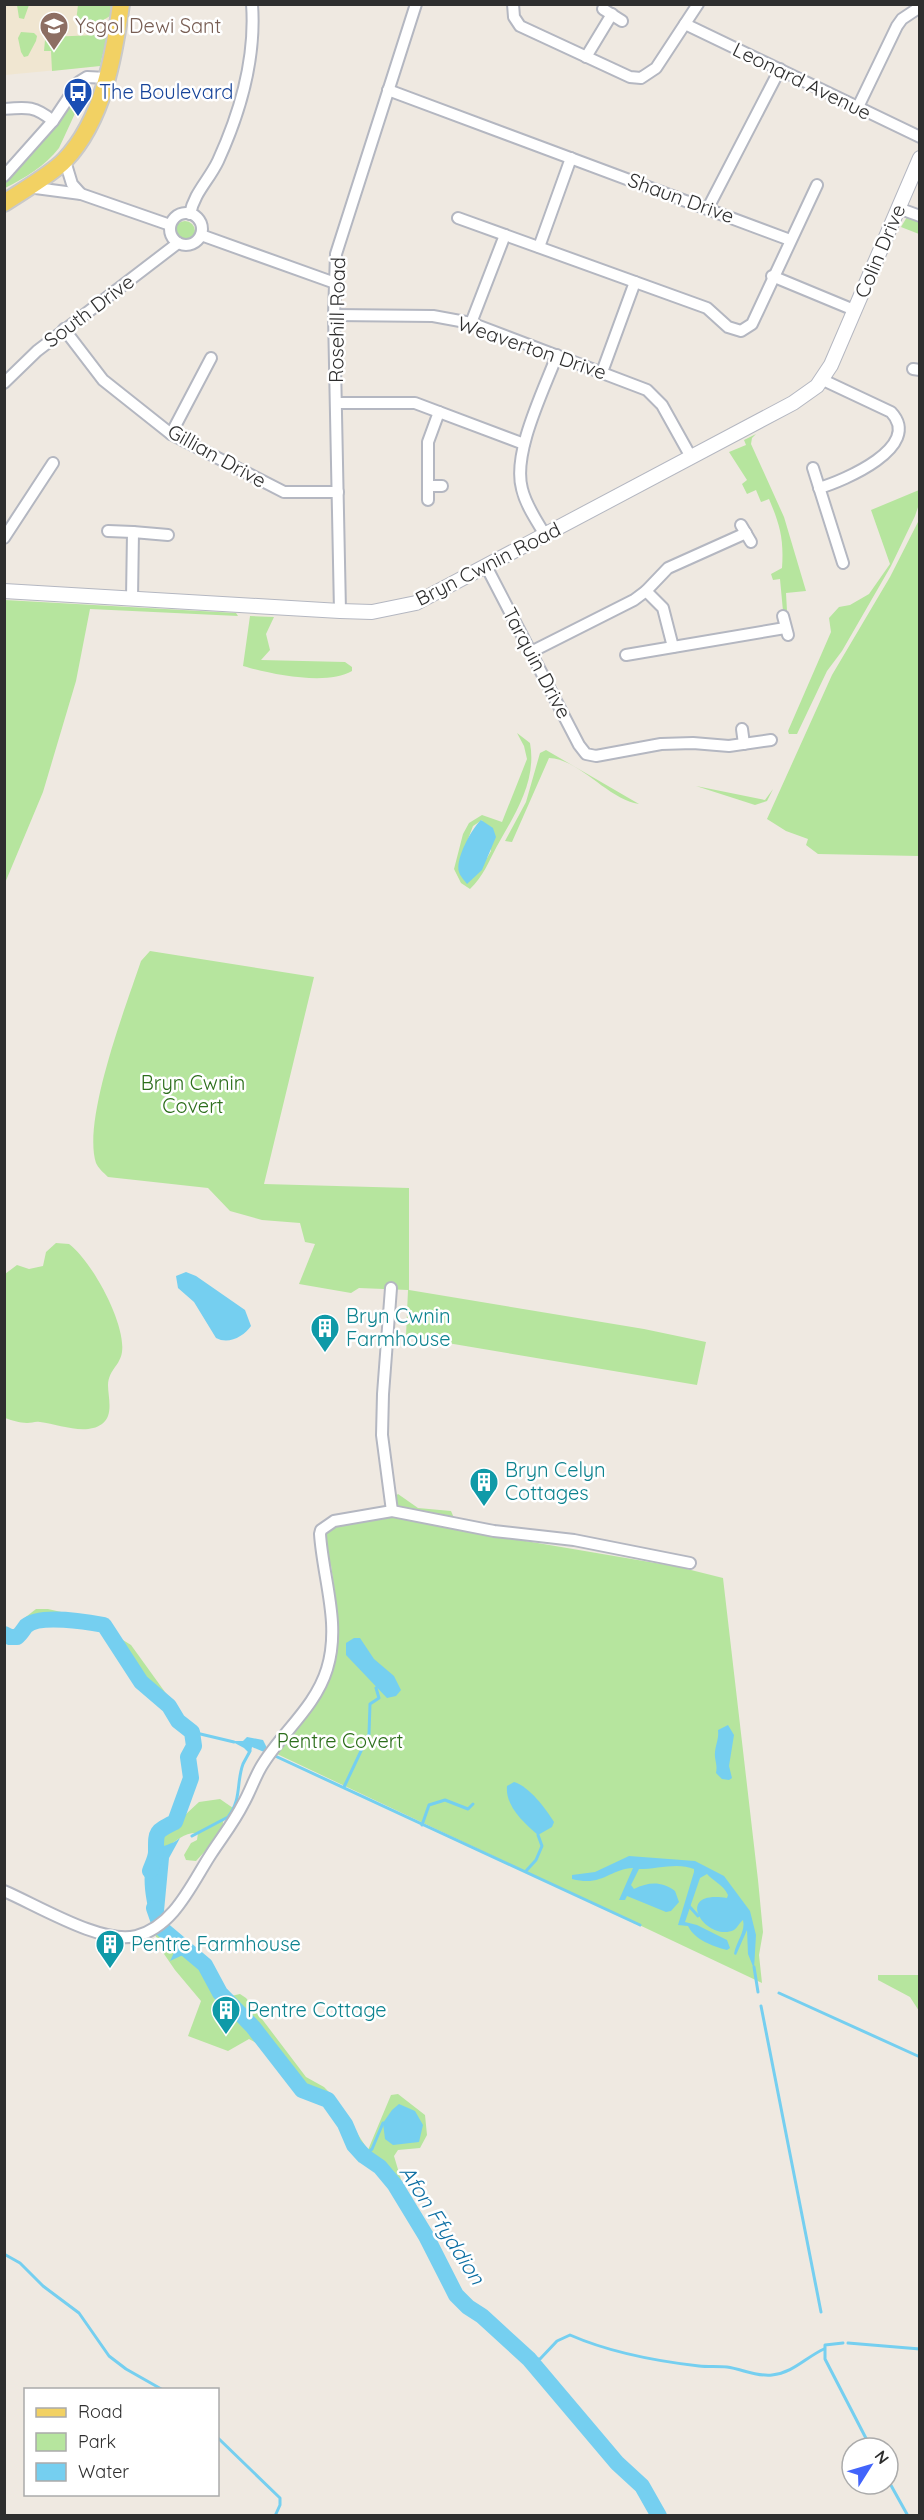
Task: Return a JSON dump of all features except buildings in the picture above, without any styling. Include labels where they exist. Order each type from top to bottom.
[{"type":"main road","points":[[4,203],[65,161],[91,120],[107,78],[121,4]]},
{"type":"street","points":[[190,214],[193,201],[220,155],[243,91],[249,65],[252,4]]},
{"type":"street","name":"Rosehill Road","points":[[340,612],[334,315],[336,254],[416,4]]},
{"type":"street","points":[[513,4],[514,17],[520,26],[630,77],[650,80],[698,4]]},
{"type":"street","points":[[858,107],[897,26],[909,12],[920,7]]},
{"type":"street","points":[[586,57],[612,15]]},
{"type":"street","name":"Leonard Avenue","points":[[686,24],[920,137]]},
{"type":"street","points":[[708,208],[780,69]]},
{"type":"street","points":[[4,176],[53,121],[82,79],[107,78]]},
{"type":"street","name":"Shaun Drive","points":[[388,90],[790,240]]},
{"type":"street","points":[[4,109],[37,109],[53,121]]},
{"type":"street","points":[[539,248],[571,158]]},
{"type":"street","name":"Colin Drive","points":[[854,310],[920,158]]},
{"type":"street","points":[[65,161],[72,184],[81,194]]},
{"type":"street","points":[[458,218],[707,308],[728,327],[741,331],[752,324],[772,276],[817,185]]},
{"type":"street","points":[[27,187],[81,194],[170,225]]},
{"type":"street","points":[[898,208],[920,216]]},
{"type":"street","points":[[190,214],[201,224],[201,235],[198,240],[189,245],[178,243],[171,235],[170,225],[176,217],[190,214]]},
{"type":"street","points":[[201,235],[335,283]]},
{"type":"street","points":[[471,323],[505,235]]},
{"type":"street","name":"South Drive","points":[[4,383],[64,329],[178,243]]},
{"type":"street","points":[[772,276],[854,310]]},
{"type":"street","points":[[602,372],[635,282]]},
{"type":"street","name":"Bryn Cwnin Road","points":[[4,591],[132,597],[340,612],[372,612],[416,603],[809,393],[823,380],[854,310]]},
{"type":"street","name":"Weaverton Drive","points":[[334,315],[433,316],[471,323],[602,372],[647,390],[662,405],[691,457]]},
{"type":"street","name":"Gillian Drive","points":[[64,329],[103,381],[171,434],[284,492],[338,492]]},
{"type":"street","points":[[545,535],[521,488],[519,462],[557,355]]},
{"type":"street","points":[[171,434],[211,358]]},
{"type":"street","points":[[819,488],[854,475],[878,460],[895,441],[899,428],[891,412],[823,380]]},
{"type":"street","points":[[336,403],[415,403],[524,444]]},
{"type":"street","points":[[428,500],[428,442],[440,412]]},
{"type":"street","points":[[4,538],[53,463]]},
{"type":"street","points":[[813,468],[843,563]]},
{"type":"street","points":[[429,486],[442,486]]},
{"type":"street","points":[[108,531],[168,535]]},
{"type":"street","points":[[132,597],[133,532]]},
{"type":"street","points":[[531,652],[646,591],[668,568],[746,533]]},
{"type":"street","name":"Tarquin Drive","points":[[486,566],[579,745],[593,759],[661,744],[693,742],[729,746],[744,744]]},
{"type":"street","points":[[646,591],[663,608],[673,647]]},
{"type":"street","points":[[626,656],[673,647],[787,632],[783,616]]},
{"type":"street","points":[[742,729],[744,744],[771,740]]},
{"type":"street","points":[[391,1288],[382,1435],[392,1511]]},
{"type":"street","points":[[4,1891],[100,1934],[136,1937],[171,1914],[233,1823],[271,1752],[292,1729],[312,1700],[327,1670],[333,1632],[321,1530],[334,1521],[392,1511],[494,1531],[574,1540],[690,1563]]},
{"type":"shaded area","name":"Ysgol Dewi Sant","points":[[5,5],[111,5],[100,66],[5,75]]},
{"type":"green space","points":[[17,5],[29,5],[24,19],[19,18]]},
{"type":"green space","points":[[78,5],[111,5],[110,16],[97,24],[76,22]]},
{"type":"green space","points":[[21,32],[34,33],[37,36],[28,56],[24,57],[18,38]]},
{"type":"green space","points":[[96,35],[107,37],[100,66],[52,71],[51,51],[44,51],[45,40],[48,37]]},
{"type":"green space","points":[[90,81],[59,148],[34,171],[5,188],[5,181],[43,141],[81,83]]},
{"type":"green space","points":[[907,217],[919,222],[919,234],[901,227]]},
{"type":"green space","points":[[185,221],[192,224],[195,231],[192,238],[185,241],[178,238],[175,231],[178,224]]},
{"type":"green space","points":[[756,434],[751,444],[784,517],[806,591],[786,593],[787,611],[783,611],[780,579],[773,580],[771,574],[782,568],[782,540],[776,517],[769,499],[761,502],[756,490],[747,494],[742,484],[747,480],[729,452],[746,445],[744,440]]},
{"type":"green space","points":[[919,490],[919,504],[915,516],[891,566],[842,651],[827,671],[797,734],[789,734],[788,731],[831,632],[829,618],[839,607],[850,605],[869,594],[890,564],[871,510]]},
{"type":"green space","points":[[919,520],[919,856],[818,854],[806,845],[808,839],[786,831],[767,819],[832,675],[890,577]]},
{"type":"green space","points":[[5,600],[236,613],[238,616],[90,609],[76,681],[43,792],[5,883]]},
{"type":"green space","points":[[250,616],[274,617],[266,634],[270,650],[261,660],[345,662],[352,667],[352,671],[328,678],[314,678],[283,675],[243,666]]},
{"type":"green space","points":[[517,733],[530,743],[530,771],[523,797],[485,869],[470,889],[461,883],[454,869],[463,834],[469,823],[482,815],[502,822],[527,759],[524,746]],"holes":[[[482,820],[491,851],[487,858],[459,863],[473,826]]]},
{"type":"green space","points":[[546,750],[571,765],[549,758],[512,842],[505,841],[526,802],[540,753]]},
{"type":"green space","points":[[574,766],[639,804],[616,795]]},
{"type":"green space","points":[[696,786],[765,800],[773,789],[767,801],[755,805]]},
{"type":"green space","name":"Bryn Cwnin Covert","points":[[150,951],[314,977],[264,1184],[409,1188],[409,1290],[644,1329],[706,1342],[697,1385],[406,1336],[408,1290],[359,1288],[351,1293],[299,1284],[315,1244],[305,1242],[300,1223],[262,1220],[230,1211],[208,1188],[108,1177],[96,1163],[93,1144],[100,1092],[116,1033],[141,961]]},
{"type":"green space","points":[[56,1243],[69,1244],[88,1264],[106,1294],[122,1340],[121,1357],[112,1371],[108,1385],[110,1406],[108,1416],[102,1424],[88,1429],[38,1422],[27,1423],[5,1418],[5,1274],[17,1265],[29,1269],[43,1266],[46,1252]]},
{"type":"green space","points":[[398,1494],[418,1508],[451,1511],[454,1518],[399,1507],[394,1497]]},
{"type":"green space","name":"Pentre Covert","points":[[386,1513],[391,1517],[397,1514],[484,1534],[679,1567],[723,1578],[758,1880],[763,1932],[759,1955],[762,1983],[277,1754],[275,1750],[318,1696],[335,1662],[338,1614],[331,1565],[325,1551],[325,1537],[329,1529],[345,1520]]},
{"type":"green space","points":[[36,1609],[70,1614],[20,1625],[22,1620]]},
{"type":"green space","points":[[118,1637],[131,1645],[170,1699],[167,1701],[142,1679]]},
{"type":"green space","points":[[220,1799],[233,1808],[223,1822],[222,1839],[208,1848],[196,1861],[186,1860],[184,1855],[191,1843],[197,1840],[198,1833],[185,1835],[166,1848],[160,1844],[161,1832],[172,1827],[199,1802]]},
{"type":"green space","points":[[164,1927],[211,1962],[218,1979],[231,1996],[240,1994],[246,1998],[306,2077],[324,2087],[333,2096],[368,2150],[391,2095],[398,2094],[425,2115],[427,2135],[420,2148],[398,2150],[394,2156],[402,2183],[395,2188],[379,2169],[360,2156],[329,2104],[320,2097],[300,2091],[269,2050],[249,2039],[228,2051],[188,2036],[201,2001],[162,1951],[154,1932]]},
{"type":"green space","points":[[878,1975],[919,1975],[919,2011],[910,1997],[878,1980]]},
{"type":"water","points":[[481,820],[493,828],[496,837],[482,870],[467,884],[459,872],[459,860],[469,837]]},
{"type":"water","points":[[186,1272],[196,1276],[245,1310],[251,1326],[248,1330],[231,1340],[216,1338],[194,1302],[178,1288],[176,1276]]},
{"type":"water","points":[[354,1638],[360,1638],[374,1659],[394,1676],[401,1690],[396,1696],[387,1698],[346,1655],[346,1643]]},
{"type":"water","points":[[728,1725],[734,1735],[729,1766],[732,1778],[729,1780],[722,1779],[716,1773],[715,1755],[718,1730]]},
{"type":"water","points":[[247,1737],[263,1740],[267,1748],[264,1752],[252,1747],[251,1752],[248,1752],[231,1741],[243,1741]]},
{"type":"water","points":[[514,1782],[526,1788],[542,1805],[554,1822],[552,1827],[538,1835],[522,1819],[512,1807],[507,1793],[507,1786]]},
{"type":"water","points":[[180,1838],[169,1858],[164,1911],[158,1920],[152,1921],[146,1895],[146,1865],[154,1851]]},
{"type":"water","points":[[629,1856],[695,1861],[724,1876],[750,1911],[756,1935],[754,1969],[748,1954],[747,1930],[736,1955],[734,1954],[743,1928],[743,1920],[734,1930],[723,1932],[713,1929],[699,1916],[697,1908],[701,1901],[710,1897],[727,1898],[728,1895],[724,1888],[707,1874],[700,1878],[685,1922],[697,1925],[727,1940],[730,1948],[727,1950],[699,1939],[688,1926],[678,1925],[694,1869],[674,1866],[639,1869],[631,1885],[634,1889],[655,1884],[665,1885],[675,1891],[679,1902],[671,1911],[666,1912],[627,1896],[625,1900],[619,1900],[633,1868],[591,1881],[572,1879],[572,1875],[595,1872]]},
{"type":"water","points":[[166,1933],[199,1957],[205,1965],[185,1954],[170,1961],[175,1949]]},
{"type":"water","points":[[399,2104],[415,2111],[423,2125],[419,2142],[393,2145],[385,2139],[383,2123]]},
{"type":"waterway","name":"Afon Ffyddion","points":[[4,1634],[17,1637],[26,1626],[41,1620],[64,1620],[104,1625],[141,1682],[169,1706],[178,1721],[192,1732],[194,1746],[188,1757],[191,1778],[175,1822],[158,1833],[155,1857],[150,1871]]},
{"type":"waterway","points":[[344,1787],[369,1734],[370,1704],[379,1698],[376,1688]]},
{"type":"waterway","points":[[192,1732],[234,1742]]},
{"type":"waterway","points":[[192,1836],[228,1817],[235,1804],[241,1771],[250,1751]]},
{"type":"waterway","points":[[273,1755],[640,1925]]},
{"type":"waterway","points":[[422,1825],[429,1805],[445,1800],[468,1809],[473,1804]]},
{"type":"waterway","points":[[526,1871],[536,1860],[542,1846],[538,1835]]},
{"type":"waterway","points":[[689,1906],[698,1916]]},
{"type":"waterway","name":"Afon Ffyddion","points":[[154,1908],[161,1928],[205,1965],[220,1993],[253,2027],[302,2090],[328,2100],[345,2124],[354,2145],[364,2156],[380,2167],[395,2185],[426,2236],[456,2295],[529,2359],[617,2463],[642,2486],[659,2516]]},
{"type":"waterway","points":[[754,1967],[758,1992]]},
{"type":"waterway","points":[[779,1993],[920,2057]]},
{"type":"waterway","points":[[761,2006],[821,2312]]},
{"type":"waterway","points":[[364,2156],[372,2149],[383,2123]]},
{"type":"waterway","points":[[4,2254],[20,2263],[43,2286],[79,2313],[109,2356],[126,2369],[159,2388]]},
{"type":"waterway","points":[[529,2359],[540,2359],[557,2341],[570,2335],[601,2347],[650,2359],[699,2366],[727,2367],[766,2375],[780,2374],[824,2349]]},
{"type":"waterway","points":[[843,2343],[825,2345],[825,2359],[865,2436]]},
{"type":"waterway","points":[[848,2343],[920,2349]]},
{"type":"waterway","points":[[219,2439],[280,2498],[280,2505],[275,2516]]},
{"type":"waterway","points":[[897,2496],[908,2516]]},
{"type":"place","name":"Ysgol Dewi Sant","points":[[54,52]]},
{"type":"place","name":"The Boulevard","points":[[78,118]]},
{"type":"place","name":"Bryn Cwnin Farmhouse","points":[[325,1354]]},
{"type":"place","name":"Bryn Celyn Cottages","points":[[484,1508]]},
{"type":"place","name":"Pentre Farmhouse","points":[[110,1970]]},
{"type":"place","name":"Pentre Cottage","points":[[226,2036]]}]
